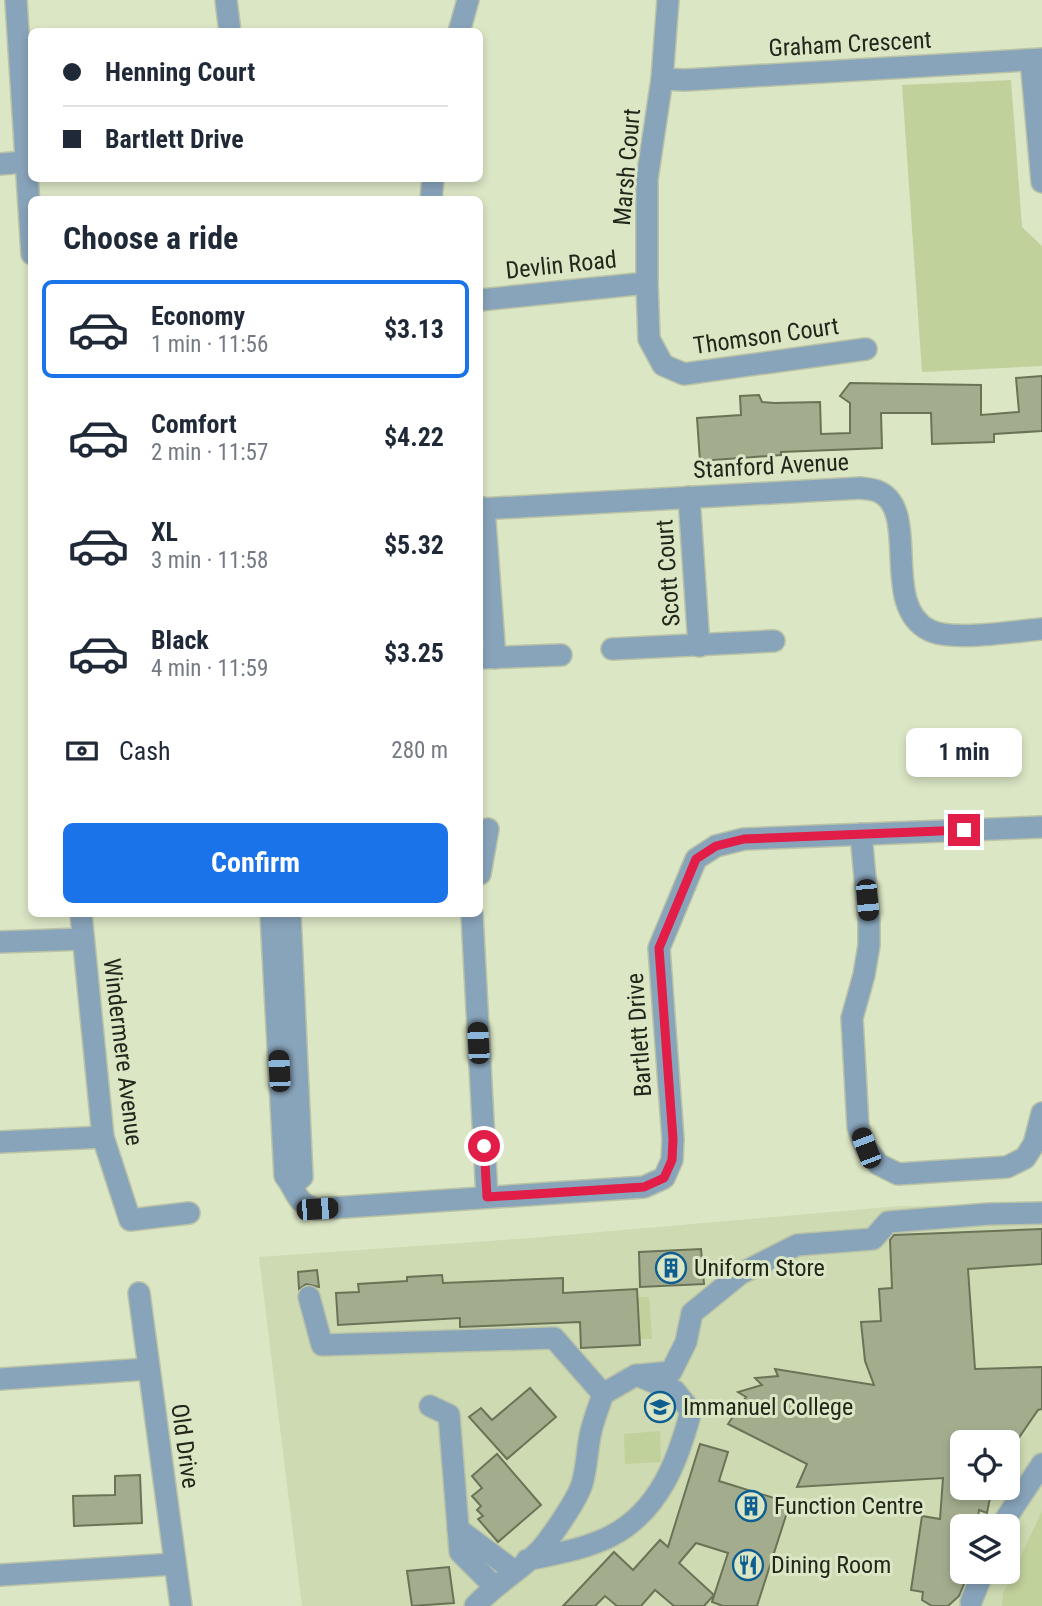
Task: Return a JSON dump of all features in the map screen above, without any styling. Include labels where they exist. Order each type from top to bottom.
[{"type":"street","points":[[16,0],[28,201]]},
{"type":"street","points":[[226,0],[230,28]]},
{"type":"street","points":[[460,28],[468,0]]},
{"type":"street","name":"Marsh Court","points":[[649,339],[647,179],[662,79],[668,0]]},
{"type":"street","points":[[1036,59],[1042,182]]},
{"type":"street","name":"Graham Crescent","points":[[662,79],[685,80],[1036,59]]},
{"type":"street","points":[[0,164],[25,162]]},
{"type":"street","name":"Devlin Road","points":[[483,300],[647,283]]},
{"type":"street","name":"Thomson Court","points":[[649,339],[663,365],[684,374],[866,349]]},
{"type":"street","name":"Stanford Avenue","points":[[483,508],[861,488],[879,491],[892,503],[898,523],[905,605],[914,619],[930,631],[954,636],[1042,629]]},
{"type":"street","name":"Scott Court","points":[[689,497],[699,646]]},
{"type":"street","points":[[483,538],[487,658],[561,655]]},
{"type":"street","name":"Scott Court","points":[[612,649],[774,641]]},
{"type":"street","name":"Bartlett Drive","points":[[271,917],[285,1176],[297,1199],[304,1206],[317,1209],[644,1187],[664,1178],[672,1160],[673,1139],[659,948],[696,859],[716,846],[744,839],[1042,827]]},
{"type":"street","points":[[483,857],[488,829]]},
{"type":"street","points":[[861,834],[869,945],[852,1018],[858,1128],[866,1148],[878,1164],[898,1174],[1007,1167],[1025,1158],[1034,1144],[1042,1114]]},
{"type":"street","name":"Windermere Avenue","points":[[81,917],[103,1137],[130,1220],[189,1213]]},
{"type":"street","points":[[290,917],[302,1177],[292,1185]]},
{"type":"street","points":[[472,917],[487,1197]]},
{"type":"street","points":[[0,942],[83,939]]},
{"type":"street","points":[[0,1142],[103,1137]]},
{"type":"street","points":[[475,1606],[540,1549],[582,1486],[591,1430],[603,1394],[636,1375],[671,1372],[687,1342],[692,1313],[740,1274],[797,1245],[873,1239],[888,1222],[1042,1213]]},
{"type":"street","name":"Old Drive","points":[[139,1293],[181,1606]]},
{"type":"street","points":[[309,1297],[322,1346],[554,1338],[603,1394]]},
{"type":"street","points":[[659,1386],[681,1379],[691,1367],[687,1342]]},
{"type":"street","points":[[0,1379],[148,1368]]},
{"type":"street","points":[[458,1529],[521,1565],[611,1537],[640,1516],[660,1493],[682,1445],[691,1411],[675,1391],[636,1375]]},
{"type":"street","points":[[430,1406],[449,1415],[460,1552],[495,1587]]},
{"type":"street","points":[[1009,1514],[1042,1464]]},
{"type":"street","points":[[0,1575],[175,1564]]},
{"type":"street","points":[[968,1605],[978,1584]]},
{"type":"shaded area","points":[[1011,80],[1022,227],[1042,246],[1042,366],[922,372],[902,85]]},
{"type":"shaded area","name":"Immanuel College","points":[[1042,1205],[1042,1606],[302,1606],[259,1257],[531,1238],[900,1206]]},
{"type":"shaded area","points":[[638,1297],[649,1297],[652,1339],[640,1339]]},
{"type":"shaded area","points":[[660,1431],[661,1462],[625,1464],[624,1434]]},
{"type":"shaded area","points":[[1042,1511],[1042,1606],[1002,1606],[1008,1584],[1020,1584],[1020,1558]]},
{"type":"building","points":[[1042,376],[1042,431],[994,434],[994,442],[932,444],[931,413],[881,413],[882,448],[781,452],[781,455],[700,461],[697,418],[741,415],[740,396],[759,395],[762,402],[774,403],[820,402],[821,434],[850,433],[850,403],[840,396],[850,383],[981,385],[981,415],[1019,412],[1016,378]]},
{"type":"building","points":[[1042,1229],[1042,1264],[968,1269],[975,1369],[1042,1367],[1042,1409],[1038,1410],[1020,1436],[1020,1430],[950,1430],[950,1500],[990,1500],[987,1513],[979,1510],[978,1514],[950,1514],[950,1584],[964,1584],[959,1596],[948,1606],[932,1606],[922,1600],[923,1592],[911,1590],[922,1516],[940,1519],[943,1478],[797,1487],[807,1464],[728,1424],[746,1397],[738,1392],[762,1385],[755,1378],[778,1376],[775,1369],[874,1385],[865,1361],[861,1322],[881,1321],[879,1289],[892,1288],[890,1240],[894,1235]]},
{"type":"building","name":"Uniform Store","points":[[701,1249],[704,1284],[640,1287],[639,1252]]},
{"type":"building","points":[[317,1270],[319,1287],[306,1284],[299,1289],[298,1272]]},
{"type":"building","points":[[442,1275],[443,1283],[563,1278],[563,1293],[637,1289],[640,1345],[581,1348],[580,1322],[460,1327],[460,1318],[338,1325],[336,1293],[359,1292],[358,1284],[407,1281],[407,1277]]},
{"type":"building","points":[[530,1388],[556,1417],[507,1459],[469,1417],[481,1408],[492,1420]]},
{"type":"building","points":[[700,1444],[728,1452],[719,1481],[790,1503],[757,1606],[723,1606],[712,1602],[728,1553],[696,1543],[679,1563],[714,1595],[704,1606],[674,1606],[655,1590],[641,1606],[617,1606],[605,1596],[595,1606],[563,1606],[614,1552],[633,1570],[660,1540],[668,1547]]},
{"type":"building","points":[[497,1454],[541,1505],[498,1542],[478,1519],[483,1516],[477,1510],[481,1506],[472,1496],[482,1488],[472,1476]]},
{"type":"building","points":[[140,1475],[142,1523],[74,1526],[73,1496],[115,1495],[115,1476]]},
{"type":"building","points":[[449,1567],[454,1603],[412,1606],[407,1571]]},
{"type":"place","name":"Uniform Store","points":[[671,1268]]},
{"type":"place","name":"Immanuel College","points":[[660,1407]]},
{"type":"place","name":"Function Centre","points":[[751,1506]]},
{"type":"place","name":"Dining Room","points":[[748,1565]]},
{"type":"route","points":[[484,1146],[487,1197],[644,1187],[664,1178],[672,1160],[673,1139],[659,948],[696,859],[716,846],[744,839],[964,830]]}]
